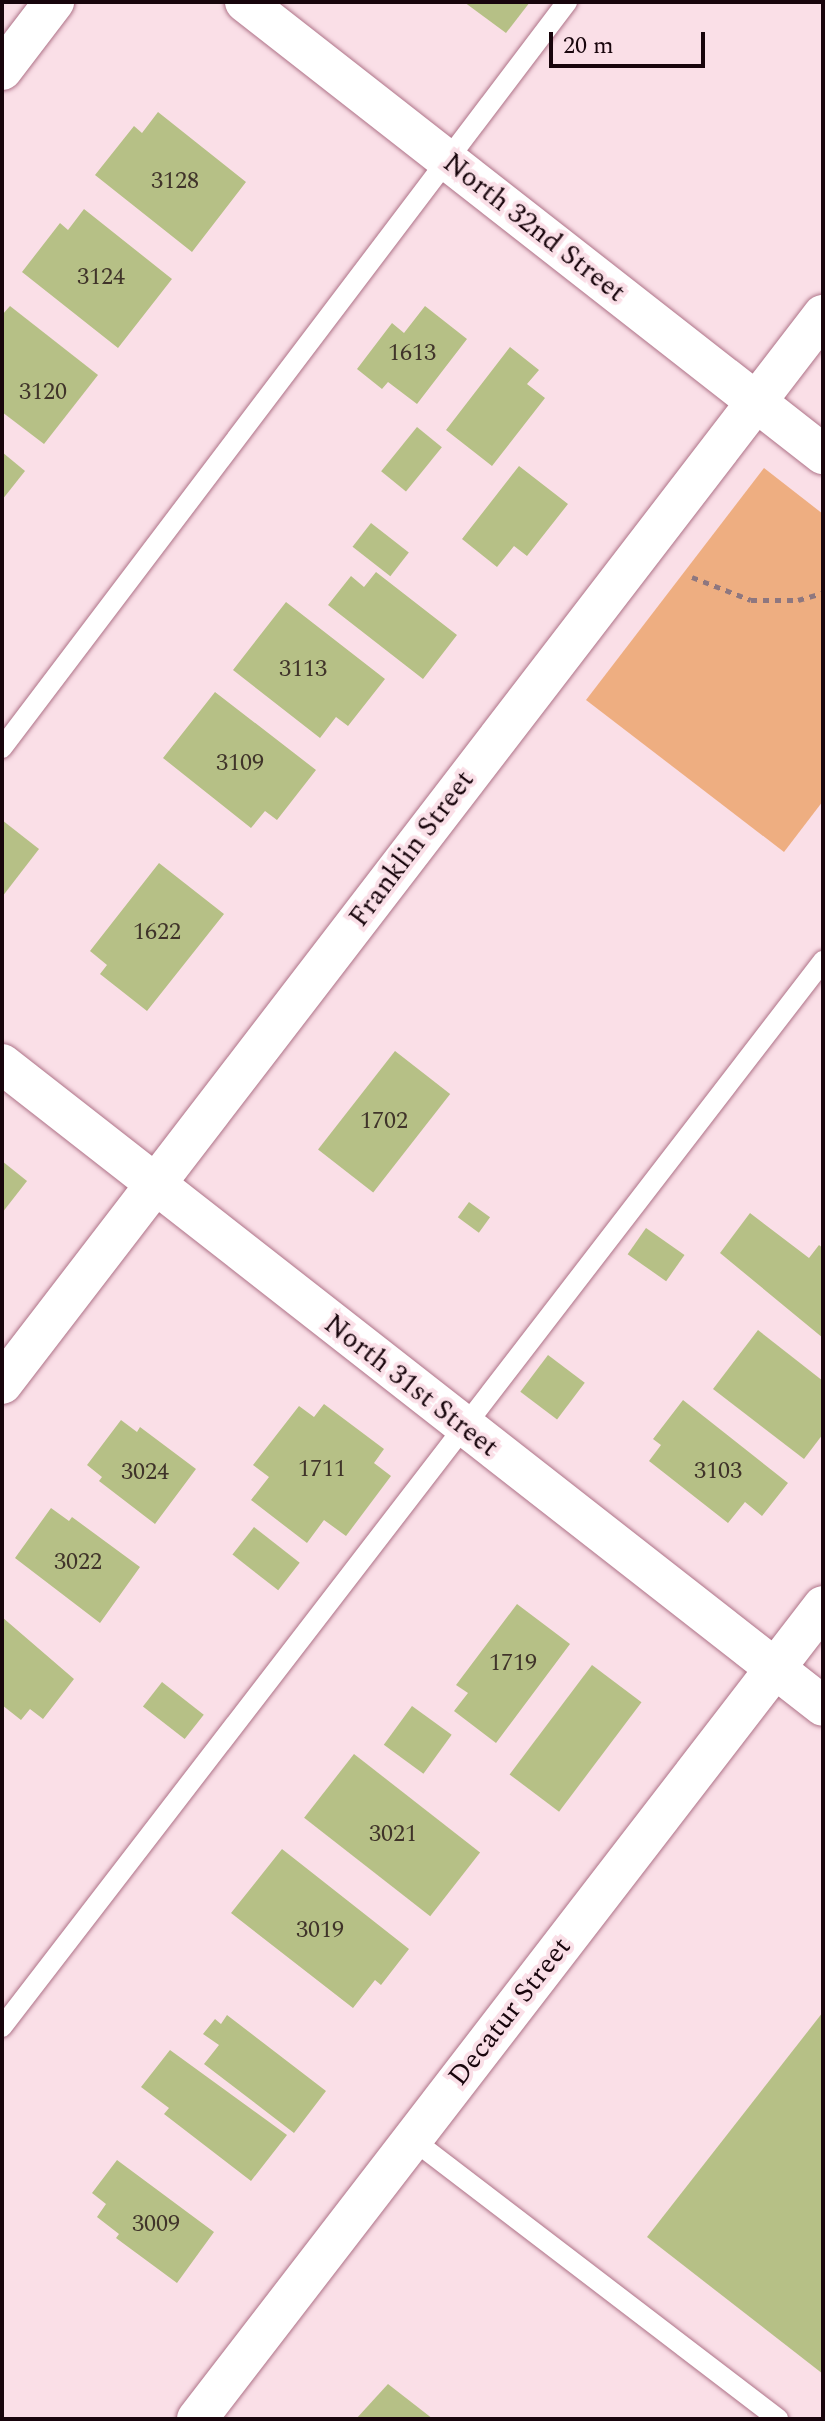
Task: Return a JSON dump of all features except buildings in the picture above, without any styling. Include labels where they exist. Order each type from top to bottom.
[{"type":"street","points":[[2,70],[54,2]]},
{"type":"street","name":"North 32nd Street","points":[[245,2],[823,454]]},
{"type":"street","name":"Franklin Street","points":[[2,1384],[823,315]]},
{"type":"street","name":"North 31st Street","points":[[2,1064],[823,1706]]},
{"type":"street","name":"Decatur Street","points":[[197,2419],[823,1606]]},
{"type":"lane","points":[[2,748],[567,2]]},
{"type":"lane","points":[[2,2027],[823,961]]},
{"type":"lane","points":[[412,2139],[778,2419]]},
{"type":"path","points":[[692,577],[751,600],[776,602],[823,593]]},
{"type":"shaded area","points":[[764,468],[823,514],[823,801],[784,852],[586,700]]}]
